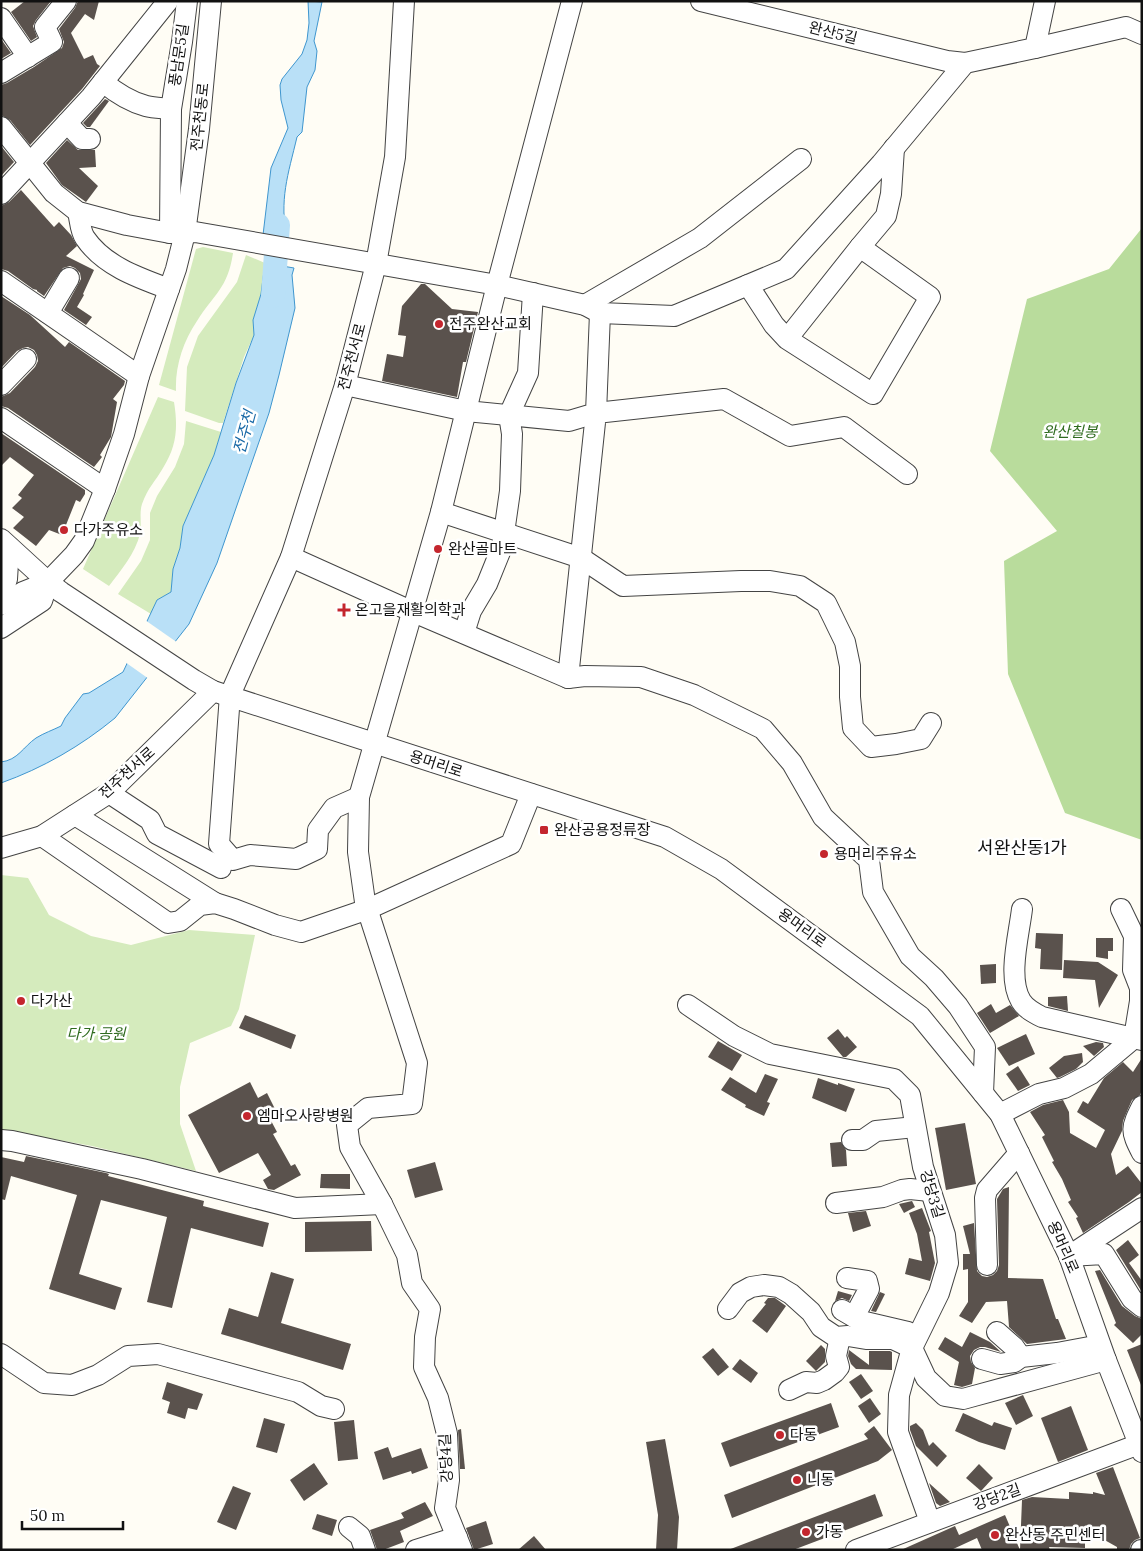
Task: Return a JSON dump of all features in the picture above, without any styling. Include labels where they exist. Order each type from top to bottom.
[{"type":"street","points":[[1,73],[52,42],[44,27],[66,1]]},
{"type":"street","name":"풍남문5길","points":[[1,194],[103,82],[168,1]]},
{"type":"street","name":"풍남문5길","points":[[170,139],[171,109],[187,1]]},
{"type":"street","name":"전주천동로","points":[[1,605],[23,592],[48,582],[74,555],[84,541],[105,489],[124,434],[139,376],[169,289],[184,233],[199,129],[211,1]]},
{"type":"street","name":"전주천서로","points":[[1,848],[42,836],[109,793],[221,693],[291,556],[345,385],[376,264],[395,157],[404,1]]},
{"type":"street","points":[[1,1140],[142,1169],[295,1208],[382,1204],[350,1147],[346,1125],[368,1108],[412,1104],[418,1063],[368,909],[358,852],[359,797],[440,512],[497,285],[572,1]]},
{"type":"street","name":"완산5길","points":[[700,1],[947,61],[965,63]]},
{"type":"street","points":[[1035,48],[1045,1]]},
{"type":"street","points":[[1,18],[28,57]]},
{"type":"street","points":[[1,127],[54,193],[78,212],[127,225],[353,259],[497,285],[593,309],[674,316],[786,269],[894,148],[965,63],[1126,27],[1142,34]]},
{"type":"street","points":[[103,82],[112,89],[147,106],[171,109]]},
{"type":"street","points":[[67,123],[82,139],[90,139]]},
{"type":"street","name":"전주천동로","points":[[170,139],[184,233]]},
{"type":"street","points":[[787,340],[886,216],[891,194],[894,148]]},
{"type":"street","points":[[593,309],[700,238],[801,159]]},
{"type":"street","points":[[78,212],[83,236],[103,258],[138,278],[169,289]]},
{"type":"street","points":[[748,285],[774,325],[787,340],[873,394],[930,297],[860,247]]},
{"type":"street","points":[[48,313],[69,278]]},
{"type":"street","points":[[1,281],[139,376]]},
{"type":"street","points":[[464,633],[471,611],[486,584],[502,547],[512,462],[512,434],[509,415],[528,372],[532,293]]},
{"type":"street","points":[[568,678],[596,413],[593,309]]},
{"type":"street","points":[[1,385],[26,359]]},
{"type":"street","points":[[345,385],[466,411],[569,421],[596,413],[724,399],[790,436],[844,427],[908,474]]},
{"type":"street","points":[[2,419],[105,489]]},
{"type":"street","points":[[440,512],[581,558],[623,586],[741,581],[770,581],[800,586],[826,602],[845,642],[850,666],[853,728],[871,747],[921,739],[931,723]]},
{"type":"street","points":[[1,599],[7,580],[5,543]]},
{"type":"street","name":"용머리로","points":[[5,543],[48,582],[67,596],[194,680],[221,693],[665,838],[721,870],[920,1016],[1000,1114],[1069,1256],[1103,1353],[1141,1447]]},
{"type":"street","points":[[291,556],[412,611],[568,678],[585,676],[641,677],[694,695],[763,729],[792,763],[823,817],[869,860],[873,892],[910,956],[934,978],[958,1006],[985,1047],[983,1093]]},
{"type":"street","name":"전주천동로","points":[[1,628],[42,601],[48,582]]},
{"type":"street","points":[[221,693],[219,844],[233,860],[250,855],[296,859],[303,856],[317,848],[318,830],[334,808],[359,797]]},
{"type":"street","points":[[109,793],[150,820],[157,834],[220,868]]},
{"type":"street","points":[[75,815],[215,903],[234,908],[275,925],[301,932],[368,909],[511,844],[530,794]]},
{"type":"street","points":[[42,836],[168,923],[180,921],[200,905],[215,903]]},
{"type":"street","points":[[1122,908],[1134,936],[1133,970],[1140,988],[1138,1039]]},
{"type":"street","points":[[1022,909],[1015,964],[1015,987],[1021,1001],[1030,1011],[1042,1016],[1138,1039]]},
{"type":"street","name":"강당3길","points":[[688,1005],[734,1036],[770,1054],[894,1079],[910,1095],[923,1167],[944,1235],[948,1263],[939,1293],[915,1341],[900,1395],[898,1432],[930,1522]]},
{"type":"street","points":[[1000,1114],[1039,1094],[1064,1088],[1091,1074],[1138,1039]]},
{"type":"street","points":[[1142,1106],[1132,1125],[1134,1137],[1142,1153]]},
{"type":"street","points":[[852,1140],[863,1140],[876,1131],[915,1127]]},
{"type":"street","points":[[987,1265],[985,1198],[987,1190],[1019,1153]]},
{"type":"street","points":[[836,1202],[883,1197],[902,1190],[930,1190]]},
{"type":"street","name":"강당4길","points":[[382,1204],[407,1254],[412,1283],[430,1309],[425,1337],[424,1367],[438,1398],[447,1434],[449,1480],[445,1508],[460,1543]]},
{"type":"street","points":[[1069,1256],[1142,1208]]},
{"type":"street","points":[[1069,1256],[1104,1254],[1132,1299],[1142,1307]]},
{"type":"street","points":[[847,1278],[867,1281],[869,1289],[848,1313],[861,1321],[915,1341]]},
{"type":"street","points":[[728,1309],[740,1293],[751,1287],[764,1285],[779,1287],[791,1294],[811,1312],[821,1327],[836,1337],[848,1336],[866,1340],[893,1339],[915,1341]]},
{"type":"street","points":[[997,1332],[1014,1347],[1021,1357]]},
{"type":"street","points":[[789,1390],[806,1382],[817,1382],[835,1372],[839,1367],[836,1356],[840,1337]]},
{"type":"street","points":[[915,1341],[926,1378],[945,1396],[963,1399],[1103,1353]]},
{"type":"street","points":[[982,1359],[1000,1364],[1014,1362],[1021,1357],[1057,1353],[1103,1353]]},
{"type":"street","points":[[1,1354],[44,1384],[72,1385],[98,1375],[128,1356],[158,1354],[298,1392],[321,1406],[334,1409]]},
{"type":"street","name":"강당2길","points":[[856,1550],[1141,1447]]},
{"type":"street","points":[[349,1527],[360,1536],[365,1550]]},
{"type":"street","points":[[416,1550],[460,1543]]},
{"type":"green space","name":"완산칠봉","points":[[1142,228],[1142,840],[1065,813],[1008,674],[1004,561],[1057,531],[990,451],[1027,299],[1109,269]]},
{"type":"green space","points":[[203,247],[233,253],[231,265],[224,283],[197,321],[184,346],[177,372],[176,391],[159,385],[196,249]]},
{"type":"green space","points":[[246,255],[265,263],[261,294],[253,320],[254,335],[244,357],[223,423],[219,423],[185,411],[187,367],[198,336],[237,282]]},
{"type":"green space","points":[[158,397],[174,402],[176,428],[174,444],[168,460],[144,498],[141,511],[140,534],[135,548],[109,586],[83,569]]},
{"type":"green space","points":[[186,421],[221,432],[214,455],[183,526],[180,548],[173,569],[171,592],[157,600],[151,614],[118,594],[141,561],[150,540],[150,513],[157,496],[175,467],[184,444]]},
{"type":"green space","name":"다가 공원","points":[[1,875],[28,878],[49,915],[91,936],[131,945],[189,930],[255,935],[239,1009],[231,1026],[190,1043],[180,1087],[180,1124],[196,1171],[92,1146],[48,1138],[1,1134]]},
{"type":"water","points":[[308,1],[322,2],[314,41],[317,51],[315,70],[307,87],[302,132],[297,137],[284,199],[287,240],[263,235],[271,168],[288,128],[281,100],[280,85],[282,79],[302,54],[307,40],[309,23]]},
{"type":"water","points":[[265,263],[294,268],[292,275],[295,308],[269,413],[217,563],[189,624],[115,718],[89,738],[61,755],[1,783],[1,762],[12,759],[36,738],[61,726],[83,694],[89,693],[123,672],[157,600],[171,592],[173,569],[180,548],[183,526],[214,455],[236,383],[254,335],[253,320],[261,294]]},
{"type":"pier","points":[[145,620],[178,643],[149,679],[125,662]]},
{"type":"building","points":[[25,1],[51,1],[33,26],[37,37],[31,41],[11,12]]},
{"type":"building","points":[[78,1],[99,1],[94,20],[85,14],[71,33],[84,59],[93,55],[100,66],[82,89],[30,145],[10,120],[1,115],[1,85],[34,67],[62,48],[64,42],[59,29]]},
{"type":"building","points":[[1,39],[11,53],[1,59]]},
{"type":"building","points":[[105,99],[109,101],[90,127],[87,127],[83,123]]},
{"type":"building","points":[[67,140],[78,150],[95,150],[96,167],[79,168],[98,186],[86,202],[62,185],[46,163]]},
{"type":"building","points":[[1,146],[14,162],[1,176]]},
{"type":"building","points":[[21,190],[54,227],[59,222],[71,235],[77,246],[66,256],[94,270],[77,307],[92,317],[86,325],[64,310],[81,279],[80,273],[75,268],[70,266],[63,268],[44,296],[8,271],[1,269],[1,206],[9,202]]},
{"type":"building","name":"전주완산교회","points":[[421,284],[425,284],[452,309],[478,312],[466,362],[463,362],[457,397],[382,381],[387,354],[403,357],[406,336],[398,335],[402,306]]},
{"type":"building","points":[[1,296],[30,315],[65,347],[69,342],[125,381],[113,399],[117,402],[111,437],[100,455],[102,457],[94,467],[8,408],[1,406],[1,397],[10,393],[35,367],[38,361],[34,350],[28,347],[17,351],[1,368]]},
{"type":"building","points":[[1,433],[85,490],[85,494],[80,502],[76,500],[62,535],[49,530],[36,546],[13,528],[24,517],[12,508],[22,498],[18,495],[34,475],[10,457],[1,466]]},
{"type":"building","points":[[1036,933],[1063,934],[1062,970],[1040,969],[1041,949],[1035,948]]},
{"type":"building","points":[[1096,938],[1113,938],[1113,951],[1108,951],[1108,959],[1096,957]]},
{"type":"building","points":[[1064,960],[1098,962],[1118,975],[1099,1008],[1095,980],[1063,978]]},
{"type":"building","points":[[996,964],[996,983],[981,984],[980,965]]},
{"type":"building","points":[[1067,996],[1068,1011],[1048,1006],[1048,997]]},
{"type":"building","points":[[991,1004],[996,1013],[1010,1005],[1019,1016],[990,1033],[977,1013]]},
{"type":"building","points":[[245,1015],[296,1035],[291,1049],[239,1028]]},
{"type":"building","points":[[838,1029],[845,1038],[847,1036],[857,1047],[846,1057],[843,1057],[827,1038]]},
{"type":"building","points":[[1026,1034],[1035,1054],[1009,1066],[997,1048]]},
{"type":"building","points":[[718,1041],[742,1055],[732,1071],[708,1057]]},
{"type":"building","points":[[1096,1042],[1103,1043],[1104,1047],[1094,1056],[1083,1046]]},
{"type":"building","points":[[1082,1053],[1083,1062],[1076,1069],[1060,1077],[1057,1078],[1049,1068],[1064,1056]]},
{"type":"building","points":[[1142,1058],[1142,1090],[1140,1095],[1132,1100],[1123,1121],[1122,1131],[1111,1154],[1116,1175],[1128,1166],[1142,1184],[1142,1192],[1083,1233],[1076,1218],[1078,1217],[1068,1202],[1071,1200],[1042,1137],[1045,1135],[1030,1112],[1043,1105],[1063,1100],[1069,1112],[1070,1133],[1096,1148],[1105,1130],[1077,1112],[1083,1101],[1088,1104],[1104,1078],[1123,1062],[1133,1072]]},
{"type":"building","points":[[1018,1066],[1030,1085],[1018,1091],[1006,1074]]},
{"type":"building","points":[[765,1074],[778,1079],[767,1102],[770,1103],[764,1116],[745,1107],[746,1105],[721,1090],[730,1077],[756,1093]]},
{"type":"building","points":[[818,1078],[855,1089],[846,1112],[812,1098]]},
{"type":"building","points":[[250,1082],[258,1098],[267,1093],[276,1111],[268,1115],[277,1132],[273,1134],[291,1166],[295,1164],[301,1175],[274,1190],[268,1189],[263,1180],[271,1175],[258,1153],[219,1173],[188,1115]]},
{"type":"building","points":[[965,1123],[976,1184],[946,1190],[935,1128]]},
{"type":"building","points":[[841,1142],[846,1150],[847,1166],[832,1167],[830,1143]]},
{"type":"building","points":[[26,1156],[106,1173],[109,1174],[108,1176],[204,1201],[203,1206],[269,1223],[263,1247],[191,1228],[172,1308],[147,1302],[167,1217],[101,1200],[79,1274],[122,1288],[115,1310],[49,1289],[77,1195],[11,1176],[5,1200],[1,1199],[1,1157],[24,1162]]},
{"type":"building","points":[[435,1162],[443,1190],[415,1198],[407,1170]]},
{"type":"building","points":[[321,1174],[350,1174],[350,1189],[320,1188]]},
{"type":"building","points":[[1009,1187],[1008,1278],[1043,1279],[1056,1319],[1058,1319],[1066,1339],[1027,1344],[1009,1327],[1007,1301],[986,1302],[972,1323],[959,1316],[968,1302],[968,1269],[963,1270],[963,1254],[970,1254],[963,1226],[974,1223],[977,1271],[982,1276],[993,1275],[999,1265],[997,1199],[1003,1189]]},
{"type":"building","points":[[912,1201],[915,1207],[904,1213],[899,1204]]},
{"type":"building","points":[[922,1208],[931,1231],[929,1232],[935,1263],[930,1281],[905,1274],[909,1258],[922,1261],[917,1234],[909,1213]]},
{"type":"building","points":[[866,1211],[871,1226],[853,1232],[848,1213]]},
{"type":"building","points":[[371,1221],[372,1251],[305,1252],[305,1222]]},
{"type":"building","points":[[1128,1240],[1139,1255],[1129,1263],[1142,1281],[1142,1292],[1116,1250]]},
{"type":"building","points":[[1100,1270],[1122,1306],[1142,1319],[1142,1334],[1133,1343],[1114,1325],[1116,1323],[1095,1271]]},
{"type":"building","points":[[271,1272],[294,1279],[281,1323],[351,1344],[343,1370],[221,1334],[229,1308],[258,1317]]},
{"type":"building","points":[[838,1291],[852,1295],[849,1301],[842,1298],[835,1301]]},
{"type":"building","points":[[880,1292],[885,1294],[876,1312],[871,1311]]},
{"type":"building","points":[[768,1298],[775,1298],[786,1306],[767,1333],[752,1321],[766,1304],[764,1303]]},
{"type":"building","points":[[970,1332],[990,1342],[1001,1352],[985,1347],[974,1350],[970,1356],[975,1368],[972,1384],[962,1387],[954,1385],[959,1362],[938,1349],[945,1337],[962,1347]]},
{"type":"building","points":[[1142,1344],[1142,1385],[1141,1385],[1127,1350]]},
{"type":"building","points":[[821,1345],[825,1349],[825,1362],[816,1371],[806,1361]]},
{"type":"building","points":[[713,1348],[729,1367],[718,1376],[702,1357]]},
{"type":"building","points":[[849,1350],[869,1365],[869,1351],[890,1351],[892,1352],[892,1370],[856,1369],[851,1364],[848,1356]]},
{"type":"building","points":[[740,1359],[758,1373],[751,1383],[732,1369]]},
{"type":"building","points":[[861,1374],[873,1391],[861,1399],[849,1382]]},
{"type":"building","points":[[167,1382],[203,1394],[197,1410],[188,1408],[185,1419],[167,1413],[170,1402],[162,1399]]},
{"type":"building","points":[[1023,1395],[1033,1416],[1016,1425],[1005,1403]]},
{"type":"building","points":[[870,1398],[881,1414],[869,1423],[858,1406]]},
{"type":"building","name":"다동","points":[[831,1403],[839,1427],[730,1467],[721,1443]]},
{"type":"building","points":[[1071,1406],[1088,1450],[1058,1462],[1041,1418]]},
{"type":"building","points":[[963,1413],[992,1426],[994,1422],[1012,1428],[1005,1450],[979,1442],[955,1431]]},
{"type":"building","points":[[264,1418],[285,1424],[277,1453],[256,1447]]},
{"type":"building","points":[[354,1420],[358,1459],[338,1461],[334,1422]]},
{"type":"building","points":[[916,1423],[923,1430],[929,1446],[933,1442],[947,1456],[937,1467],[916,1446],[910,1426]]},
{"type":"building","name":"니동","points":[[874,1426],[892,1450],[878,1461],[732,1518],[724,1495],[868,1439],[864,1434]]},
{"type":"building","points":[[461,1429],[465,1469],[460,1469],[458,1430]]},
{"type":"building","points":[[665,1439],[679,1517],[677,1550],[656,1550],[658,1515],[646,1442]]},
{"type":"building","points":[[388,1447],[392,1458],[421,1448],[428,1468],[412,1474],[411,1471],[383,1480],[374,1452]]},
{"type":"building","points":[[314,1463],[328,1484],[304,1501],[290,1480]]},
{"type":"building","points":[[979,1464],[993,1478],[981,1491],[966,1478]]},
{"type":"building","points":[[1113,1467],[1140,1538],[1131,1544],[1129,1550],[1117,1550],[1117,1547],[1085,1529],[1085,1548],[1049,1547],[1050,1550],[1020,1550],[1022,1500],[1032,1497],[1069,1499],[1069,1492],[1093,1494],[1093,1492],[1105,1495],[1096,1473]]},
{"type":"building","points":[[929,1483],[950,1502],[940,1506],[936,1503]]},
{"type":"building","points":[[233,1486],[251,1493],[236,1530],[217,1522]]},
{"type":"building","name":"가동","points":[[875,1494],[883,1516],[793,1550],[728,1550]]},
{"type":"building","points":[[425,1502],[433,1516],[400,1531],[404,1542],[383,1550],[377,1550],[370,1530],[404,1518],[401,1513]]},
{"type":"building","points":[[317,1514],[337,1520],[332,1536],[312,1529]]},
{"type":"building","points":[[1005,1515],[1020,1550],[982,1550],[977,1538],[951,1550],[901,1550],[955,1526],[959,1535]]},
{"type":"building","points":[[486,1521],[493,1544],[474,1550],[466,1528]]},
{"type":"building","points":[[534,1536],[546,1550],[518,1550]]},
{"type":"waterway","name":"전주천","points":[[273,296],[278,225]]},
{"type":"place","name":"전주완산교회","points":[[439,324]]},
{"type":"place","name":"다가주유소","points":[[64,530]]},
{"type":"place","name":"완산골마트","points":[[438,549]]},
{"type":"place","name":"온고을재활의학과","points":[[344,610]]},
{"type":"place","name":"완산공용정류장","points":[[544,830]]},
{"type":"place","name":"용머리주유소","points":[[824,854]]},
{"type":"place","name":"다가산","points":[[21,1001]]},
{"type":"place","name":"엠마오사랑병원","points":[[247,1116]]},
{"type":"place","name":"다동","points":[[780,1435]]},
{"type":"place","name":"니동","points":[[797,1480]]},
{"type":"place","name":"가동","points":[[806,1532]]},
{"type":"place","name":"완산동 주민센터","points":[[995,1535]]},
{"type":"district","name":"서완산동1가","points":[[1022,848]]}]
